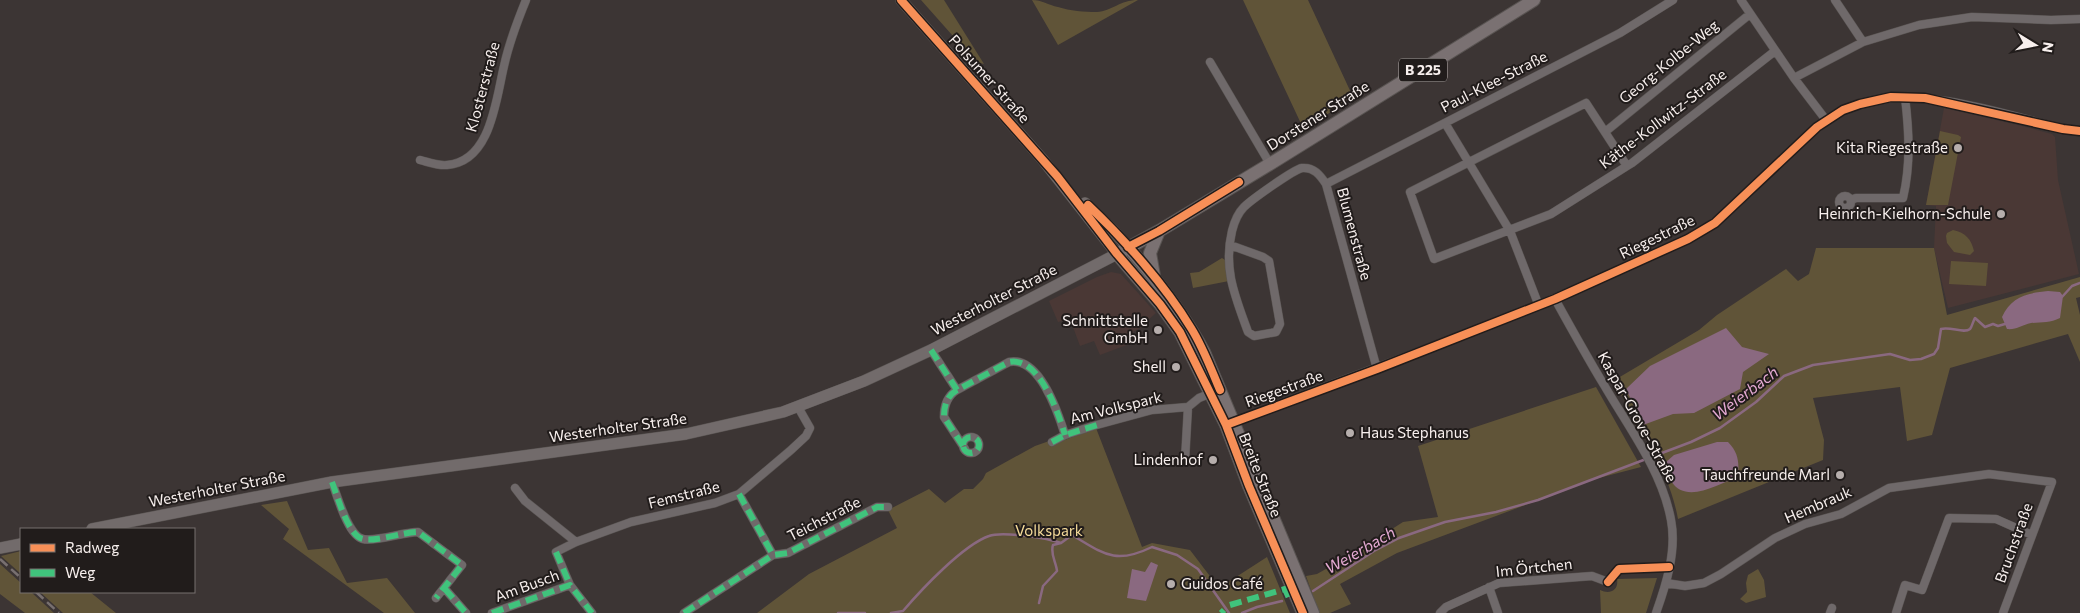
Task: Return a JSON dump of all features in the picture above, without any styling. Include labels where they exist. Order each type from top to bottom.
[{"type":"main road","name":"Polsumer Straße","points":[[901,0],[1056,176],[1103,219],[1122,251]]},
{"type":"main road","name":"Dorstener Straße","points":[[1122,251],[1159,231],[1270,164],[1534,0]]},
{"type":"main road","points":[[1155,279],[1150,263],[1150,253],[1159,231]]},
{"type":"main road","name":"Breite Straße","points":[[1122,251],[1155,279],[1190,327],[1204,352],[1215,392]]},
{"type":"main road","name":"Breite Straße","points":[[1122,251],[1180,332],[1215,392],[1313,613]]},
{"type":"main road","name":"Westerholter Straße","points":[[97,528],[332,482],[686,434],[743,423],[798,407],[857,384],[931,350],[1122,251]]},
{"type":"main road","name":"Breite Straße","points":[[1229,424],[1248,486],[1303,613]]},
{"type":"main road","points":[[0,548],[20,544]]},
{"type":"street","name":"Klosterstraße","points":[[420,160],[446,165],[462,161],[479,148],[489,128],[510,41],[526,0]]},
{"type":"street","name":"Paul-Klee-Straße","points":[[1326,184],[1620,33],[1673,0]]},
{"type":"street","points":[[1741,0],[1794,78],[1826,120]]},
{"type":"street","points":[[1835,0],[1863,42]]},
{"type":"street","name":"Georg-Kolbe-Weg","points":[[1605,132],[1750,14]]},
{"type":"street","points":[[1794,78],[1863,42],[1920,26],[1961,18],[2080,19]]},
{"type":"street","name":"Käthe-Kollwitz-Straße","points":[[1470,162],[1410,192],[1434,259],[1551,214],[1627,166],[1775,51]]},
{"type":"street","points":[[1210,62],[1270,164]]},
{"type":"street","points":[[1851,200],[1856,198],[1903,198],[1907,179],[1909,138],[1905,96]]},
{"type":"street","name":"Riegestraße","points":[[1229,424],[1539,306],[1688,239],[1715,223],[1817,127],[1843,110],[1860,104],[1905,96],[1945,101],[2063,129],[2080,131]]},
{"type":"street","points":[[1470,162],[1586,103],[1627,166]]},
{"type":"street","points":[[1446,123],[1510,231],[1539,306]]},
{"type":"street","name":"Blumenstraße","points":[[1230,245],[1269,261],[1280,324],[1276,332],[1254,336],[1248,332],[1231,284],[1228,265],[1230,245],[1236,218],[1243,207],[1292,173],[1302,168],[1312,169],[1318,173],[1326,184],[1377,369]]},
{"type":"street","name":"Kaspar-Grove-Straße","points":[[1555,299],[1643,451],[1665,497],[1672,522],[1672,544],[1666,583],[1656,613]]},
{"type":"street","points":[[931,350],[957,390]]},
{"type":"street","points":[[964,449],[944,417],[949,395],[1009,362],[1017,360],[1024,362],[1046,387],[1065,435]]},
{"type":"street","name":"Am Volkspark","points":[[1052,442],[1065,435],[1152,410],[1188,407],[1199,398],[1215,392]]},
{"type":"street","name":"Femstraße","points":[[556,552],[576,542],[631,522],[715,503],[739,494],[791,450],[809,432],[810,428],[798,407]]},
{"type":"street","points":[[1185,460],[1188,407]]},
{"type":"street","name":"Hembrauk","points":[[1666,583],[1685,586],[1704,582],[1720,574],[1775,538],[1805,524],[1841,514],[1889,488],[1990,474],[2052,482]]},
{"type":"street","points":[[332,482],[342,508],[356,535],[364,540],[418,532],[462,565],[436,598]]},
{"type":"street","name":"Bruchstraße","points":[[2003,613],[2052,482]]},
{"type":"street","points":[[516,488],[525,501],[576,542]]},
{"type":"street","name":"Teichstraße","points":[[739,494],[773,555]]},
{"type":"street","name":"Teichstraße","points":[[684,613],[773,555],[788,553],[877,507],[888,508]]},
{"type":"street","points":[[1896,613],[1905,585],[1922,590],[1949,518],[1996,520],[2032,535]]},
{"type":"street","name":"Am Busch","points":[[556,552],[570,585],[592,613]]},
{"type":"street","name":"Im Örtchen","points":[[1440,613],[1446,607],[1499,583],[1592,576],[1608,582]]},
{"type":"street","name":"Am Busch","points":[[492,613],[570,585]]},
{"type":"street","points":[[1489,587],[1498,613]]},
{"type":"street","points":[[445,589],[466,613]]},
{"type":"shaded area","name":"Heinrich-Kielhorn-Schule","points":[[1944,108],[2022,126],[2052,134],[2055,137],[2058,180],[2079,274],[1948,308],[1934,248],[1936,206],[1926,205]]},
{"type":"shaded area","points":[[1111,272],[1121,274],[1156,313],[1147,321],[1148,324],[1129,334],[1132,343],[1100,355],[1094,341],[1080,346],[1070,319],[1058,322],[1049,301]]},
{"type":"shaded area","points":[[2048,291],[2060,292],[2063,296],[2060,318],[2049,322],[2031,323],[2007,329],[2002,317],[2010,305],[2020,297]]},
{"type":"shaded area","points":[[1726,328],[1742,347],[1769,354],[1743,372],[1740,389],[1694,413],[1673,414],[1643,425],[1626,389],[1650,366]]},
{"type":"shaded area","points":[[1717,442],[1728,442],[1734,450],[1738,463],[1738,477],[1703,491],[1685,491],[1677,488],[1670,479],[1666,462],[1674,455]]},
{"type":"shaded area","points":[[1151,562],[1158,565],[1146,601],[1127,598],[1132,569],[1145,572]]},
{"type":"green space","points":[[921,0],[944,0],[984,64],[976,62]]},
{"type":"green space","points":[[1032,0],[1067,9],[1097,12],[1132,0],[1138,0],[1058,45]]},
{"type":"green space","points":[[1243,0],[1308,0],[1353,97],[1304,130]]},
{"type":"green space","points":[[1940,131],[1961,137],[1948,205],[1926,205]]},
{"type":"green space","points":[[1953,230],[1965,235],[1969,240],[1974,251],[1970,255],[1954,252],[1947,243],[1947,233]]},
{"type":"green space","points":[[1816,248],[1934,248],[1947,315],[2080,277],[2080,297],[2076,298],[2080,315],[2080,362],[2068,334],[1950,368],[1932,435],[1907,441],[1900,387],[1813,398],[1824,440],[1823,460],[1678,519],[1668,483],[1652,448],[1613,381],[1699,330],[1717,315],[1786,269],[1798,281],[1809,274]]},
{"type":"green space","points":[[1222,258],[1225,260],[1229,281],[1193,288],[1190,273],[1199,272]]},
{"type":"green space","points":[[1951,261],[1988,263],[1986,286],[1949,284]]},
{"type":"green space","points":[[1596,387],[1641,467],[1595,479],[1397,553],[1340,584],[1351,604],[1330,613],[1319,613],[1306,576],[1317,574],[1403,522],[1438,517],[1418,446]]},
{"type":"green space","name":"Volkspark","points":[[1096,428],[1142,547],[1152,543],[1190,550],[1219,588],[1267,557],[1290,613],[757,613],[809,574],[897,528],[888,510],[929,489],[945,503],[964,489],[973,489],[986,473],[1035,446],[1052,440],[1054,444]]},
{"type":"green space","points":[[287,501],[308,550],[329,548],[347,583],[387,578],[415,613],[384,613],[283,539],[289,529],[261,505]]},
{"type":"green space","points":[[20,551],[20,573],[1,556]]},
{"type":"green space","points":[[0,564],[20,582],[20,593],[32,593],[54,613],[25,613],[0,594]]},
{"type":"green space","points":[[1758,569],[1764,580],[1766,597],[1746,603],[1740,599],[1747,592],[1746,583],[1748,575]]},
{"type":"green space","points":[[1657,578],[1646,613],[1601,613],[1600,590],[1610,592],[1615,589],[1617,579]]},
{"type":"green space","points":[[41,593],[91,593],[116,613],[63,613]]},
{"type":"waterway","name":"Weierbach","points":[[2062,297],[2072,286],[2080,283]]},
{"type":"waterway","name":"Weierbach","points":[[1313,591],[1374,551],[1399,538],[1445,522],[1496,512],[1538,500],[1691,442],[1720,428],[1756,402],[1784,376],[1813,365],[1890,354],[1910,360],[1921,359],[1934,354],[1938,348],[1941,329],[1967,330],[1971,328],[1975,318],[1985,327],[1993,324],[1998,326],[2005,324]]},
{"type":"waterway","name":"Weierbach","points":[[891,613],[903,611],[931,580],[967,549],[989,536],[1004,534],[1036,537],[1061,543],[1072,535],[1110,555],[1128,555],[1152,547],[1177,555],[1198,569],[1229,613]]},
{"type":"waterway","points":[[1039,603],[1043,586],[1057,571],[1053,555],[1053,545],[1061,543]]},
{"type":"waterway","name":"Weierbach","points":[[1242,613],[1282,601]]},
{"type":"waterway","name":"Weierbach","points":[[838,613],[865,613]]},
{"type":"railway","points":[[0,559],[20,577]]},
{"type":"railway","points":[[37,593],[59,613]]},
{"type":"marked path","points":[[931,350],[957,390],[1009,362],[1020,362],[1038,376],[1046,388],[1058,413],[1065,435]]},
{"type":"marked path","points":[[957,390],[947,401],[944,417],[965,449]]},
{"type":"marked path","points":[[1052,442],[1065,435],[1097,425]]},
{"type":"marked path","points":[[971,437],[977,439],[979,445],[977,451],[971,453],[965,451],[963,445],[965,439],[971,437]]},
{"type":"marked path","points":[[332,482],[348,523],[358,536],[368,540],[418,532],[462,565],[436,598]]},
{"type":"marked path","points":[[739,494],[773,555],[788,553],[877,507],[888,507]]},
{"type":"marked path","points":[[556,552],[570,585]]},
{"type":"marked path","points":[[684,613],[773,555]]},
{"type":"marked path","points":[[492,613],[570,585],[592,613]]},
{"type":"marked path","points":[[445,589],[466,613]]},
{"type":"marked path","points":[[1230,605],[1285,589],[1289,598]]},
{"type":"marked path","points":[[1221,613],[1224,610]]},
{"type":"cycle path","points":[[901,0],[1057,176],[1117,254],[1160,304],[1180,332],[1226,425],[1249,486],[1303,613]]},
{"type":"cycle path","points":[[1226,425],[1377,369],[1555,299],[1688,239],[1715,223],[1817,127],[1843,110],[1860,104],[1891,97],[1925,98],[2063,129],[2080,131]]},
{"type":"cycle path","points":[[1128,247],[1159,231],[1239,182]]},
{"type":"cycle path","points":[[1088,205],[1130,248],[1169,295],[1195,335],[1220,390]]},
{"type":"cycle path","points":[[1608,582],[1619,569],[1669,567]]},
{"type":"place","name":"Kita Riegestraße","points":[[1958,148]]},
{"type":"place","name":"Heinrich-Kielhorn-Schule","points":[[2001,214]]},
{"type":"place","name":"Schnittstelle GmbH","points":[[1158,330]]},
{"type":"place","name":"Shell","points":[[1176,367]]},
{"type":"place","name":"Haus Stephanus","points":[[1350,433]]},
{"type":"place","name":"Lindenhof","points":[[1213,460]]},
{"type":"place","name":"Tauchfreunde Marl","points":[[1840,475]]},
{"type":"place","name":"Guidos Café","points":[[1171,584]]}]
